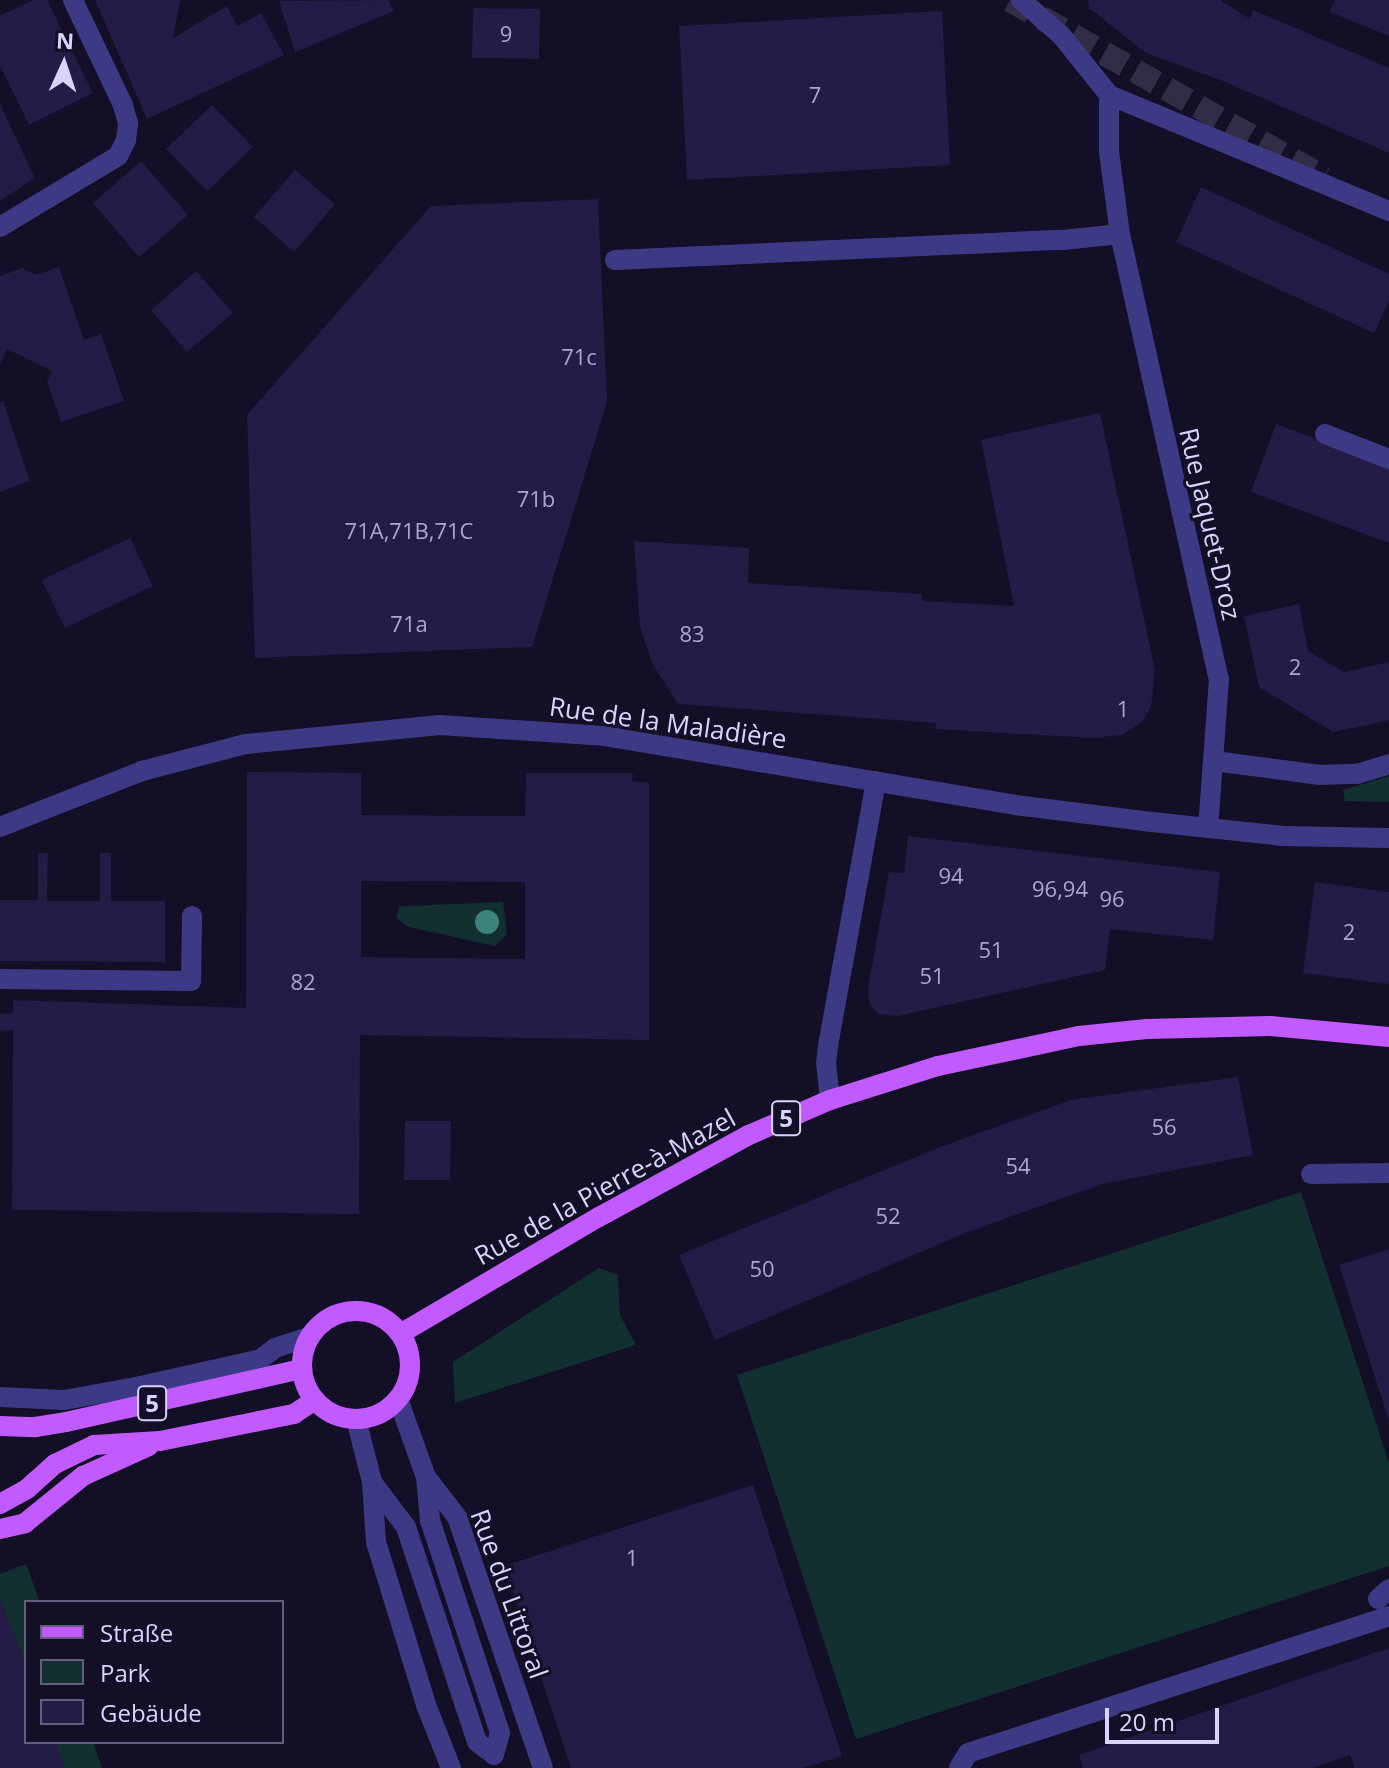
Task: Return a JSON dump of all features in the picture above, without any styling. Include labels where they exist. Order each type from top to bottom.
[{"type":"main road","name":"Rue de la Pierre-à-Mazel","points":[[400,1334],[707,1156],[830,1100],[938,1066],[1079,1036],[1217,1026],[1323,1030],[1389,1037]]},
{"type":"main road","points":[[360,1311],[387,1322],[400,1334],[409,1358],[409,1373],[398,1399],[378,1414],[356,1419],[326,1410],[315,1400],[302,1369],[311,1336],[332,1317],[360,1311]]},
{"type":"main road","name":"5","points":[[0,1426],[35,1427],[302,1369]]},
{"type":"main road","points":[[0,1504],[10,1501],[74,1453],[94,1445],[160,1441],[294,1414],[315,1400]]},
{"type":"main road","name":"5","points":[[0,1529],[25,1523],[83,1476],[160,1441]]},
{"type":"street","points":[[0,227],[118,156],[126,140],[128,123],[123,105],[73,0]]},
{"type":"street","points":[[1021,0],[1061,35],[1109,95],[1389,211]]},
{"type":"street","name":"Rue Jaquet-Droz","points":[[1109,95],[1109,152],[1120,234],[1219,679],[1208,828]]},
{"type":"street","points":[[615,260],[1063,240],[1120,234]]},
{"type":"street","points":[[1325,434],[1389,459]]},
{"type":"street","name":"Rue de la Maladière","points":[[0,827],[142,771],[246,744],[440,725],[604,736],[1015,805],[1208,828],[1389,838]]},
{"type":"street","points":[[1214,761],[1320,775],[1357,774],[1389,764]]},
{"type":"street","points":[[830,1100],[826,1063],[829,1040],[876,781]]},
{"type":"street","points":[[0,979],[191,981],[192,916]]},
{"type":"street","points":[[1311,1174],[1389,1173]]},
{"type":"street","points":[[0,1397],[64,1400],[197,1374],[261,1359],[275,1348],[311,1336]]},
{"type":"street","points":[[109,1412],[197,1374]]},
{"type":"street","name":"Rue du Littoral","points":[[398,1399],[426,1477],[457,1517],[543,1768]]},
{"type":"street","points":[[356,1419],[372,1482],[376,1542],[426,1705],[451,1768]]},
{"type":"street","points":[[372,1482],[406,1527],[477,1742],[494,1755],[500,1733],[430,1520],[426,1477]]},
{"type":"street","points":[[959,1768],[968,1753],[1385,1601]]},
{"type":"green space","points":[[1389,776],[1389,802],[1345,801],[1343,790]]},
{"type":"green space","points":[[503,902],[507,934],[495,946],[409,927],[396,918],[399,907],[404,906]]},
{"type":"green space","points":[[1301,1192],[1389,1463],[1389,1566],[856,1739],[737,1375]]},
{"type":"green space","points":[[599,1268],[618,1275],[620,1315],[636,1345],[455,1403],[453,1362]]},
{"type":"green space","points":[[26,1564],[39,1600],[24,1600],[24,1744],[94,1744],[102,1768],[0,1768],[0,1574]]},
{"type":"building","points":[[33,0],[47,0],[93,93],[29,125],[0,66],[0,16]]},
{"type":"building","points":[[95,0],[180,0],[173,38],[227,6],[237,26],[261,13],[284,55],[147,119]]},
{"type":"building","points":[[388,0],[394,11],[295,52],[279,1]]},
{"type":"building","points":[[1088,0],[1221,0],[1250,19],[1253,10],[1389,68],[1389,153],[1223,81],[1146,53],[1089,8]]},
{"type":"building","points":[[1335,0],[1389,0],[1389,36],[1330,12]]},
{"type":"building","points":[[473,8],[540,9],[539,59],[472,58]]},
{"type":"building","points":[[942,11],[950,165],[687,180],[679,26]]},
{"type":"building","points":[[0,104],[35,178],[0,201]]},
{"type":"building","points":[[212,105],[253,147],[207,191],[166,149]]},
{"type":"building","points":[[141,161],[188,215],[139,257],[93,203]]},
{"type":"building","points":[[295,170],[335,204],[294,252],[254,217]]},
{"type":"building","points":[[1201,187],[1389,274],[1389,301],[1374,333],[1176,242]]},
{"type":"building","points":[[598,199],[607,402],[532,647],[255,658],[247,415],[431,206]]},
{"type":"building","points":[[59,267],[84,340],[101,334],[124,401],[61,422],[47,381],[52,371],[7,349],[0,364],[0,276],[22,268],[36,275]]},
{"type":"building","points":[[196,271],[233,313],[187,352],[151,310]]},
{"type":"building","points":[[3,401],[30,481],[0,492],[0,402]]},
{"type":"building","points":[[1100,413],[1155,670],[1151,707],[1142,722],[1122,735],[1094,738],[935,729],[936,723],[678,704],[652,663],[640,627],[634,541],[749,548],[748,583],[922,594],[922,601],[1014,606],[981,440]]},
{"type":"building","points":[[1276,424],[1389,466],[1389,543],[1251,492]]},
{"type":"building","points":[[130,538],[153,586],[65,628],[42,580]]},
{"type":"building","points":[[1299,604],[1308,651],[1344,672],[1389,662],[1389,720],[1333,732],[1259,687],[1244,616]]},
{"type":"building","points":[[247,772],[361,773],[361,815],[525,816],[526,773],[633,773],[632,781],[649,783],[649,1040],[360,1035],[359,1214],[12,1210],[13,1030],[0,1031],[0,1014],[13,1013],[13,1000],[246,1008]],"holes":[[[361,881],[525,882],[525,959],[361,957]]]},
{"type":"building","points":[[908,836],[1220,872],[1213,940],[1110,929],[1105,970],[897,1016],[878,1014],[869,1003],[868,988],[889,872],[904,873]]},
{"type":"building","points":[[38,853],[48,853],[47,901],[100,901],[100,853],[111,853],[111,901],[165,901],[165,962],[0,961],[0,900],[38,900]]},
{"type":"building","points":[[1315,882],[1389,892],[1389,984],[1303,973]]},
{"type":"building","points":[[1238,1077],[1253,1155],[1102,1184],[965,1233],[715,1340],[679,1255],[935,1149],[1071,1100]]},
{"type":"building","points":[[405,1121],[451,1121],[450,1180],[404,1180]]},
{"type":"building","points":[[1389,1249],[1389,1418],[1388,1418],[1339,1265]]},
{"type":"building","points":[[753,1485],[842,1756],[803,1768],[571,1768],[504,1566]]},
{"type":"building","points":[[0,1598],[24,1660],[24,1744],[56,1744],[65,1768],[0,1768]]},
{"type":"building","points":[[1389,1648],[1389,1768],[1355,1768],[1350,1755],[1312,1768],[1083,1768],[1079,1755]]},
{"type":"tunnel","points":[[1010,0],[1324,178]]}]
